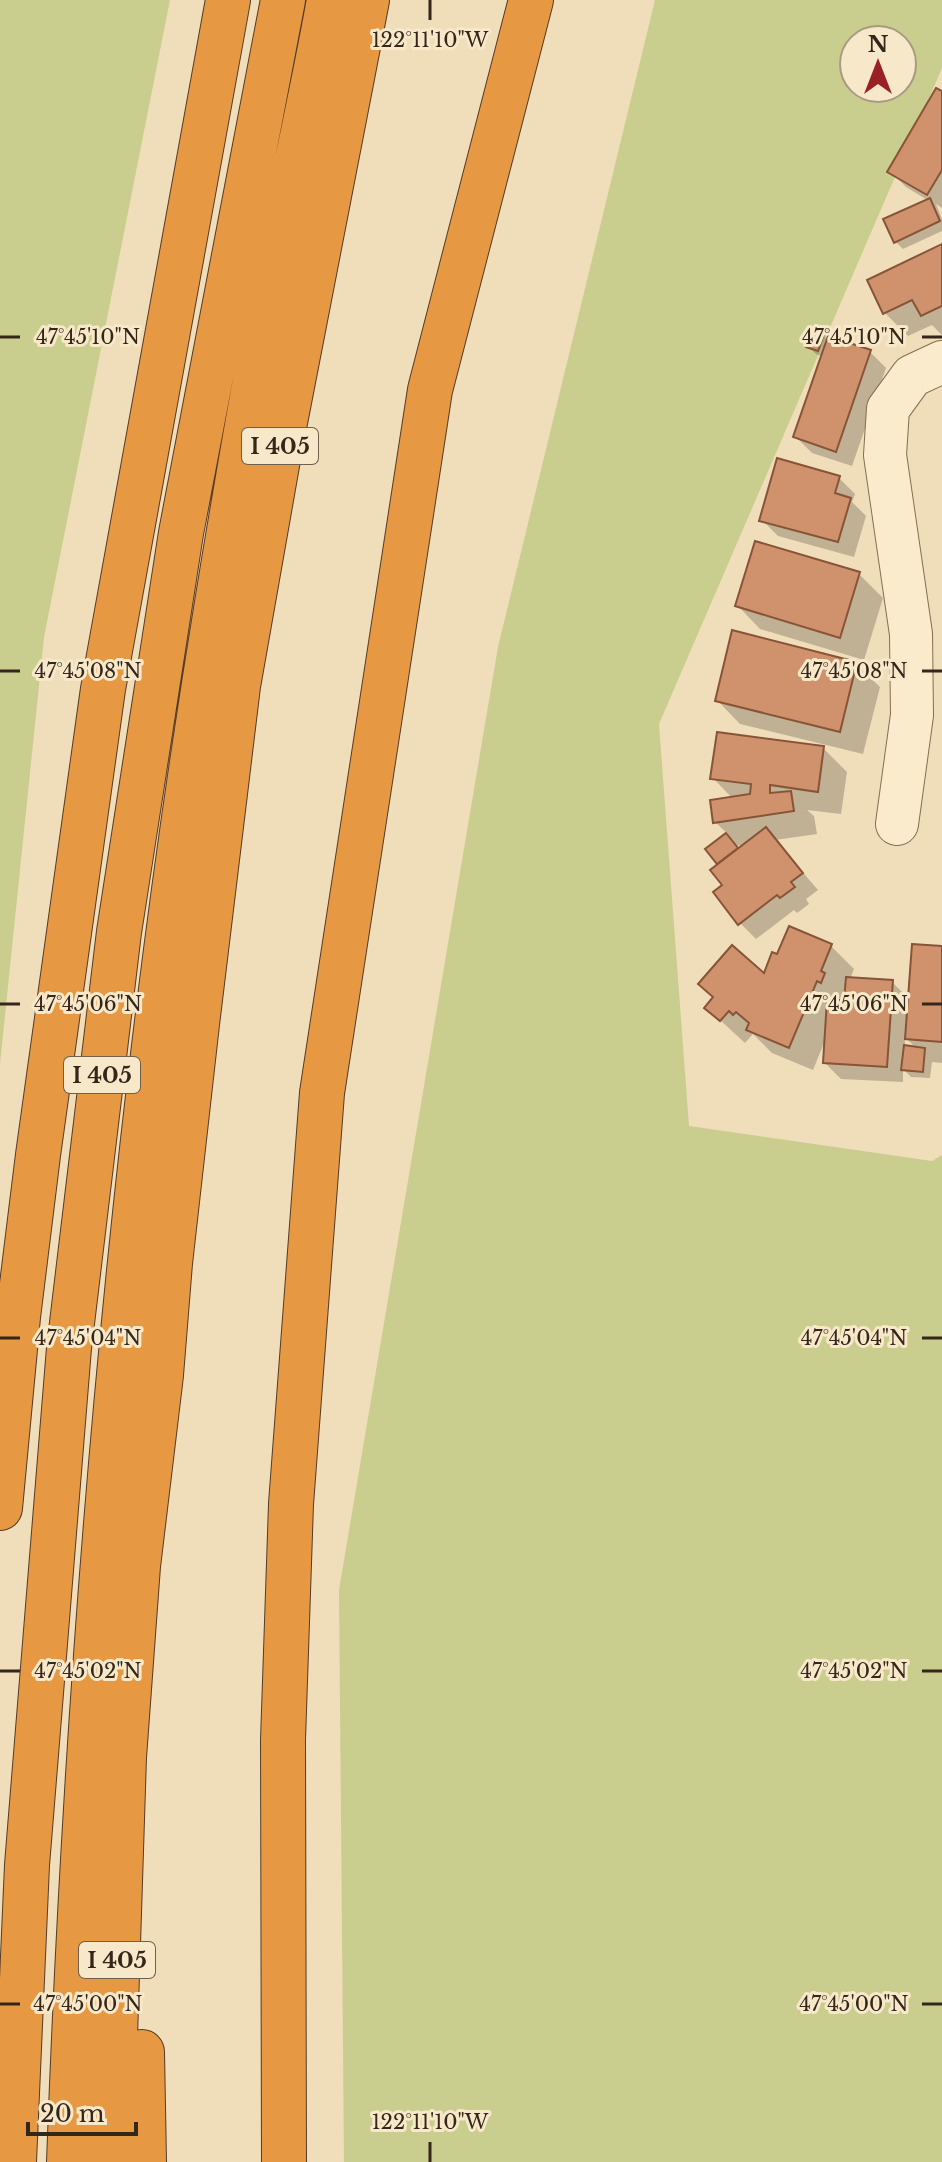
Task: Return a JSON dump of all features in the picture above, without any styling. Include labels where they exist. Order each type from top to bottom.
[{"type":"highway","name":"I 405","points":[[0,1508],[18,1317],[38,1155],[103,689],[228,0]]},
{"type":"highway","name":"I 405","points":[[14,2162],[27,1865],[61,1441],[69,1348],[115,962],[181,533],[283,0]]},
{"type":"highway","name":"I 405","points":[[69,2162],[97,1614],[114,1421],[153,1068],[217,604],[282,236],[329,0]]},
{"type":"highway","name":"I 405","points":[[111,2162],[124,1757],[138,1566],[161,1375],[170,1263],[238,686],[280,448],[367,0]]},
{"type":"highway","points":[[284,2162],[283,1740],[289,1551],[322,1093],[430,390],[531,0]]},
{"type":"highway","points":[[124,1757],[151,1847],[142,2057],[144,2162]]},
{"type":"street","points":[[897,824],[912,715],[911,634],[885,455],[888,409],[912,376],[942,362]]},
{"type":"green space","points":[[0,0],[170,0],[44,637],[0,1064]]},
{"type":"green space","points":[[655,0],[942,0],[942,68],[659,724],[689,1126],[932,1161],[942,1155],[942,2162],[344,2162],[339,1590],[498,647]]},
{"type":"building","points":[[936,88],[942,91],[942,170],[927,195],[887,172]]},
{"type":"building","points":[[930,198],[940,221],[894,243],[883,219]]},
{"type":"building","points":[[942,244],[942,306],[921,316],[912,300],[883,314],[867,280]]},
{"type":"building","points":[[812,329],[824,334],[818,351],[806,347]]},
{"type":"building","points":[[828,336],[871,350],[836,452],[793,437]]},
{"type":"building","points":[[777,458],[840,476],[835,493],[851,498],[838,542],[759,521]]},
{"type":"building","points":[[755,541],[860,572],[840,638],[735,606]]},
{"type":"building","points":[[732,630],[857,662],[840,732],[715,701]]},
{"type":"building","points":[[717,732],[824,746],[818,792],[770,785],[770,793],[791,791],[794,811],[713,823],[710,800],[750,794],[751,784],[710,779]]},
{"type":"building","points":[[766,827],[803,873],[791,882],[795,887],[780,898],[777,895],[738,925],[713,892],[722,885],[710,870]]},
{"type":"building","points":[[726,833],[738,848],[717,864],[705,849]]},
{"type":"building","points":[[789,926],[832,944],[821,971],[825,973],[821,983],[817,981],[789,1048],[746,1030],[749,1023],[736,1012],[733,1015],[729,1011],[720,1021],[704,1008],[713,997],[698,984],[732,945],[764,973],[772,952],[777,954]]},
{"type":"building","points":[[912,944],[942,946],[942,1042],[905,1039]]},
{"type":"building","points":[[846,977],[893,980],[887,1067],[823,1063],[827,1000],[844,1000]]},
{"type":"building","points":[[904,1045],[925,1048],[923,1072],[901,1070]]}]
